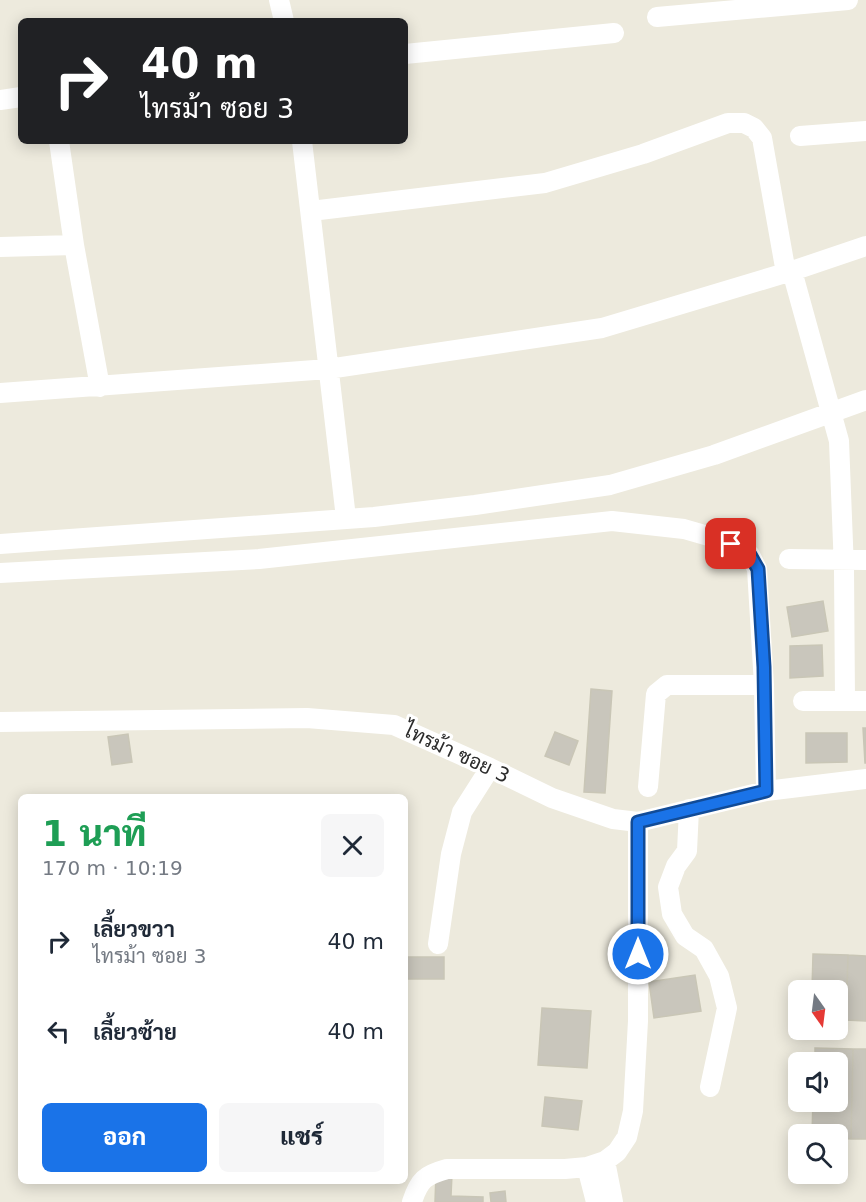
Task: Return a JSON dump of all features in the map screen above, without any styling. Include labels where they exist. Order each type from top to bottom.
[{"type":"street","points":[[279,0],[283,18]]},
{"type":"street","points":[[657,16],[848,0]]},
{"type":"street","points":[[408,54],[614,33]]},
{"type":"street","points":[[0,100],[18,97]]},
{"type":"street","points":[[310,211],[545,183],[643,154],[728,123],[744,123],[754,128],[762,138],[789,272],[839,441],[844,560],[845,701]]},
{"type":"street","points":[[800,136],[866,131]]},
{"type":"street","points":[[59,144],[74,245],[100,387]]},
{"type":"street","points":[[302,144],[346,518]]},
{"type":"street","points":[[0,247],[74,245]]},
{"type":"street","points":[[0,393],[328,369],[602,328],[789,272],[866,246]]},
{"type":"street","points":[[0,544],[346,518],[475,505],[610,485],[714,455],[866,400]]},
{"type":"street","points":[[0,573],[259,559],[612,521],[684,529],[731,544],[750,555],[758,569],[762,612],[766,791]]},
{"type":"street","points":[[789,559],[866,560]]},
{"type":"street","points":[[648,788],[656,694],[667,685],[764,685]]},
{"type":"street","points":[[803,701],[866,701]]},
{"type":"street","name":"ไทรม้า ซอย 3","points":[[0,722],[307,718],[379,723],[406,729],[552,798],[613,819],[638,822],[766,791],[866,778]]},
{"type":"street","points":[[438,944],[451,854],[462,812],[490,768]]},
{"type":"street","points":[[689,809],[687,851],[676,866],[668,887],[672,914],[685,936],[704,949],[719,976],[727,1008],[710,1087]]},
{"type":"street","points":[[412,1202],[417,1185],[430,1173],[447,1169],[565,1169],[596,1164],[617,1152],[627,1137],[633,1111],[638,1021],[638,822]]},
{"type":"street","points":[[596,1164],[596,1202]]},
{"type":"street","points":[[596,1164],[613,1202]]},
{"type":"building","points":[[823,601],[828,631],[792,637],[787,607]]},
{"type":"building","points":[[822,645],[823,676],[790,678],[790,646]]},
{"type":"building","points":[[591,689],[612,691],[605,793],[584,792]]},
{"type":"building","points":[[863,728],[866,728],[866,763],[865,763]]},
{"type":"building","points":[[555,732],[578,741],[569,765],[545,756]]},
{"type":"building","points":[[806,733],[847,733],[847,762],[806,763]]},
{"type":"building","points":[[128,734],[132,762],[112,765],[108,737]]},
{"type":"building","points":[[813,954],[848,955],[847,980],[812,980]]},
{"type":"building","points":[[848,955],[866,956],[866,1021],[848,1020]]},
{"type":"building","points":[[408,957],[444,957],[444,979],[408,979]]},
{"type":"building","points":[[695,975],[701,1011],[654,1018],[649,982]]},
{"type":"building","points":[[542,1008],[591,1011],[587,1068],[538,1065]]},
{"type":"building","points":[[815,1048],[853,1049],[851,1139],[848,1139],[848,1124],[812,1124],[813,1112],[848,1112],[848,1052],[815,1052]]},
{"type":"building","points":[[853,1049],[866,1049],[866,1139],[851,1139]]},
{"type":"building","points":[[545,1097],[582,1101],[578,1130],[542,1126]]},
{"type":"building","points":[[436,1173],[452,1174],[451,1196],[483,1197],[483,1202],[435,1202]]},
{"type":"building","points":[[505,1191],[506,1202],[491,1202],[490,1193]]},
{"type":"route","points":[[638,954],[638,822],[766,791],[764,667],[758,569],[750,555],[731,544]]}]
